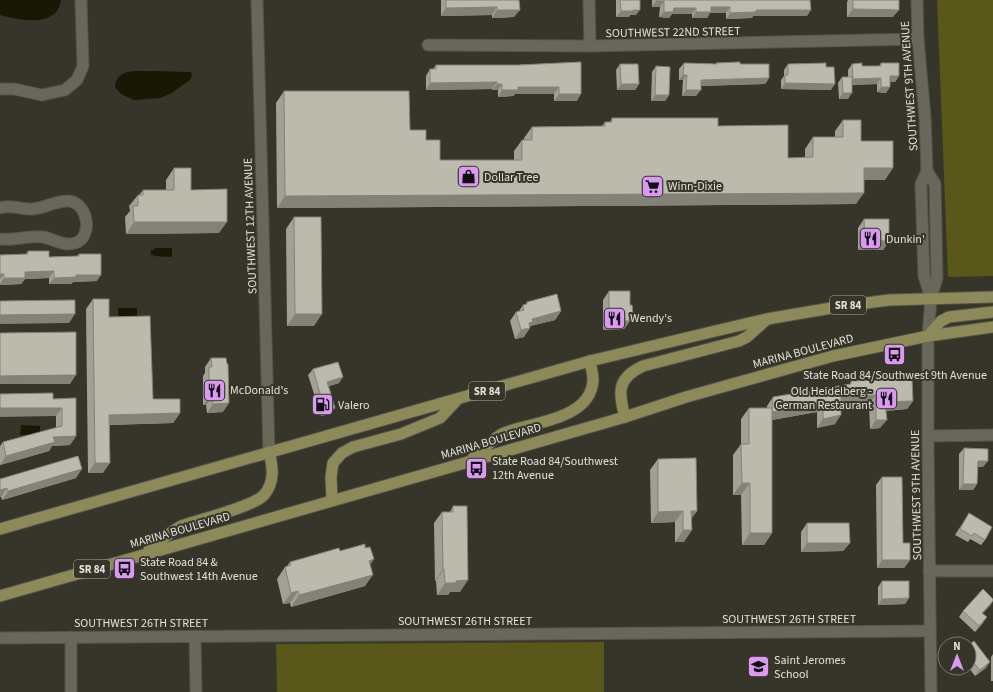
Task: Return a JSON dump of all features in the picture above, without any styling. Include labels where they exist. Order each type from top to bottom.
[{"type":"main road","name":"SR 84","points":[[0,529],[590,361],[767,319],[889,300],[993,297]]},
{"type":"main road","points":[[928,336],[941,320],[949,317],[993,312]]},
{"type":"main road","points":[[625,417],[621,401],[621,391],[628,378],[638,369],[643,366],[739,342],[767,319]]},
{"type":"main road","name":"MARINA BOULEVARD","points":[[0,596],[625,417],[686,397],[833,356],[928,336],[993,327]]},
{"type":"main road","points":[[469,461],[502,433],[569,413],[585,402],[591,390],[593,379],[590,361]]},
{"type":"main road","points":[[332,500],[331,477],[333,464],[342,453],[353,447],[401,434],[440,418],[457,399]]},
{"type":"main road","points":[[142,555],[182,526],[246,505],[263,496],[270,484],[273,469],[269,452]]},
{"type":"street","points":[[0,89],[14,89],[42,95],[65,90],[77,80],[83,66],[81,0]]},
{"type":"street","name":"SOUTHWEST 12TH AVENUE","points":[[257,0],[269,452]]},
{"type":"street","points":[[589,0],[590,46]]},
{"type":"street","name":"SOUTHWEST 9TH AVENUE","points":[[917,0],[918,39],[925,117],[927,171],[921,184],[924,276],[931,298],[928,336],[931,692]]},
{"type":"street","name":"SOUTHWEST 22ND STREET","points":[[428,45],[590,46],[918,39]]},
{"type":"street","points":[[0,208],[12,206],[32,209],[69,201],[79,205],[86,214],[87,219],[84,236],[76,243],[65,244],[38,236],[14,240],[0,239]]},
{"type":"street","points":[[928,436],[993,435]]},
{"type":"street","points":[[930,571],[993,571]]},
{"type":"street","name":"SOUTHWEST 26TH STREET","points":[[0,638],[930,631]]},
{"type":"street","points":[[195,636],[196,692]]},
{"type":"street","points":[[71,637],[71,692]]},
{"type":"shaded area","points":[[0,0],[61,0],[58,9],[52,15],[45,19],[27,20],[0,15]]},
{"type":"shaded area","points":[[937,0],[993,0],[993,276],[948,277]]},
{"type":"shaded area","points":[[134,71],[192,73],[191,79],[172,93],[160,98],[134,100],[121,94],[115,87],[120,76],[124,73]]},
{"type":"shaded area","points":[[154,248],[172,248],[172,257],[151,255],[151,250],[154,250]]},
{"type":"shaded area","points":[[118,308],[137,308],[137,318],[118,318]]},
{"type":"shaded area","points":[[21,425],[40,426],[40,435],[20,435]]},
{"type":"shaded area","points":[[604,642],[604,692],[277,692],[276,644]]},
{"type":"building","points":[[446,0],[519,0],[520,10],[497,10],[497,7],[446,8]]},
{"type":"building","points":[[620,0],[640,0],[640,10],[621,11]]},
{"type":"building","points":[[656,0],[810,0],[811,10],[756,10],[756,12],[730,13],[730,7],[711,7],[711,12],[696,12],[696,8],[674,8],[673,12],[664,12],[664,1]]},
{"type":"building","points":[[853,0],[899,0],[899,10],[853,9]]},
{"type":"building","points":[[581,62],[581,94],[559,94],[559,87],[518,87],[518,90],[502,90],[502,84],[497,84],[497,82],[430,83],[430,69],[436,69],[436,65],[518,65]]},
{"type":"building","points":[[740,62],[740,64],[769,64],[769,78],[701,80],[701,90],[686,90],[687,75],[683,75],[684,63],[717,64],[716,63]]},
{"type":"building","points":[[826,63],[826,67],[834,67],[835,84],[785,83],[785,75],[788,75],[788,64]]},
{"type":"building","points":[[862,63],[862,66],[881,66],[881,63],[899,63],[899,76],[890,76],[890,87],[881,87],[881,78],[853,79],[852,64]]},
{"type":"building","points":[[620,64],[638,64],[639,84],[621,84]]},
{"type":"building","points":[[656,66],[670,67],[669,95],[655,95]]},
{"type":"building","points":[[842,77],[852,77],[852,93],[843,93]]},
{"type":"building","points":[[284,91],[409,91],[410,130],[426,130],[426,140],[440,140],[440,160],[522,160],[522,140],[532,140],[532,127],[605,126],[605,122],[612,122],[612,118],[718,118],[718,126],[788,125],[788,158],[813,157],[813,137],[843,137],[843,120],[861,120],[861,141],[893,141],[893,168],[864,168],[864,193],[285,196]]},
{"type":"building","points":[[174,168],[191,168],[191,190],[227,189],[227,222],[134,222],[133,206],[138,206],[138,195],[143,195],[143,190],[174,190]]},
{"type":"building","points":[[294,217],[321,217],[322,314],[295,314]]},
{"type":"building","points":[[864,219],[889,219],[889,241],[865,241]]},
{"type":"building","points":[[28,251],[49,251],[49,257],[79,256],[79,254],[101,254],[101,275],[76,275],[76,277],[54,278],[54,271],[25,272],[25,278],[4,278],[4,274],[0,274],[0,255],[28,254]]},
{"type":"building","points":[[609,291],[630,291],[630,305],[632,305],[633,314],[630,314],[630,321],[609,321]]},
{"type":"building","points":[[557,294],[561,311],[532,319],[533,322],[529,323],[530,328],[521,330],[516,312],[524,310],[523,305],[527,304],[527,302]]},
{"type":"building","points":[[93,299],[109,299],[109,317],[150,316],[153,399],[180,399],[180,413],[109,415],[110,463],[95,463]]},
{"type":"building","points":[[75,300],[75,314],[0,315],[0,301]]},
{"type":"building","points":[[76,332],[76,375],[0,376],[0,333]]},
{"type":"building","points":[[211,358],[226,358],[228,364],[229,403],[213,404],[212,397],[209,397],[209,367],[212,367]]},
{"type":"building","points":[[338,362],[343,377],[327,382],[335,408],[325,411],[313,369]]},
{"type":"building","points":[[912,379],[913,401],[885,402],[887,420],[876,420],[876,395],[841,397],[841,415],[823,419],[823,403],[772,412],[773,397],[851,384],[851,381]]},
{"type":"building","points":[[53,393],[53,399],[76,398],[76,436],[53,437],[55,442],[6,456],[3,442],[62,426],[62,408],[0,408],[0,394]]},
{"type":"building","points":[[749,408],[772,408],[772,533],[750,533],[750,483],[742,483],[741,444],[749,444]]},
{"type":"building","points":[[964,448],[988,449],[988,461],[978,461],[977,484],[963,484]]},
{"type":"building","points":[[78,456],[82,469],[8,491],[7,488],[0,490],[0,479]]},
{"type":"building","points":[[696,458],[697,511],[691,511],[692,530],[683,530],[683,511],[658,512],[658,459]]},
{"type":"building","points":[[882,477],[902,477],[903,543],[910,543],[910,560],[882,560]]},
{"type":"building","points":[[453,506],[467,506],[468,580],[456,581],[456,583],[445,583],[443,569],[442,512],[453,512]]},
{"type":"building","points":[[969,513],[992,527],[985,540],[974,533],[972,536],[960,529]]},
{"type":"building","points":[[807,523],[849,523],[850,543],[807,543]]},
{"type":"building","points":[[365,544],[365,548],[370,547],[374,559],[369,561],[373,575],[299,595],[298,591],[291,593],[285,567],[291,565],[290,562],[339,548],[340,551]]},
{"type":"building","points":[[882,581],[909,581],[909,598],[882,599]]},
{"type":"building","points":[[983,589],[993,599],[993,601],[982,613],[987,617],[979,626],[963,611]]},
{"type":"building","points":[[977,645],[990,662],[980,670],[977,667]]},
{"type":"place","name":"Dollar Tree","points":[[468,177]]},
{"type":"place","name":"Winn-Dixie","points":[[652,186]]},
{"type":"place","name":"Dunkin'","points":[[871,239]]},
{"type":"place","name":"Wendy's","points":[[615,318]]},
{"type":"place","name":"State Road 84/Southwest 9th Avenue","points":[[895,354]]},
{"type":"place","name":"McDonald's","points":[[214,390]]},
{"type":"place","name":"Old Heidelberg - German Restaurant","points":[[887,398]]},
{"type":"place","name":"Valero","points":[[323,405]]},
{"type":"place","name":"State Road 84/Southwest 12th Avenue","points":[[477,468]]},
{"type":"place","name":"State Road 84 & Southwest 14th Avenue","points":[[125,569]]},
{"type":"place","name":"Saint Jeromes School","points":[[759,667]]}]
